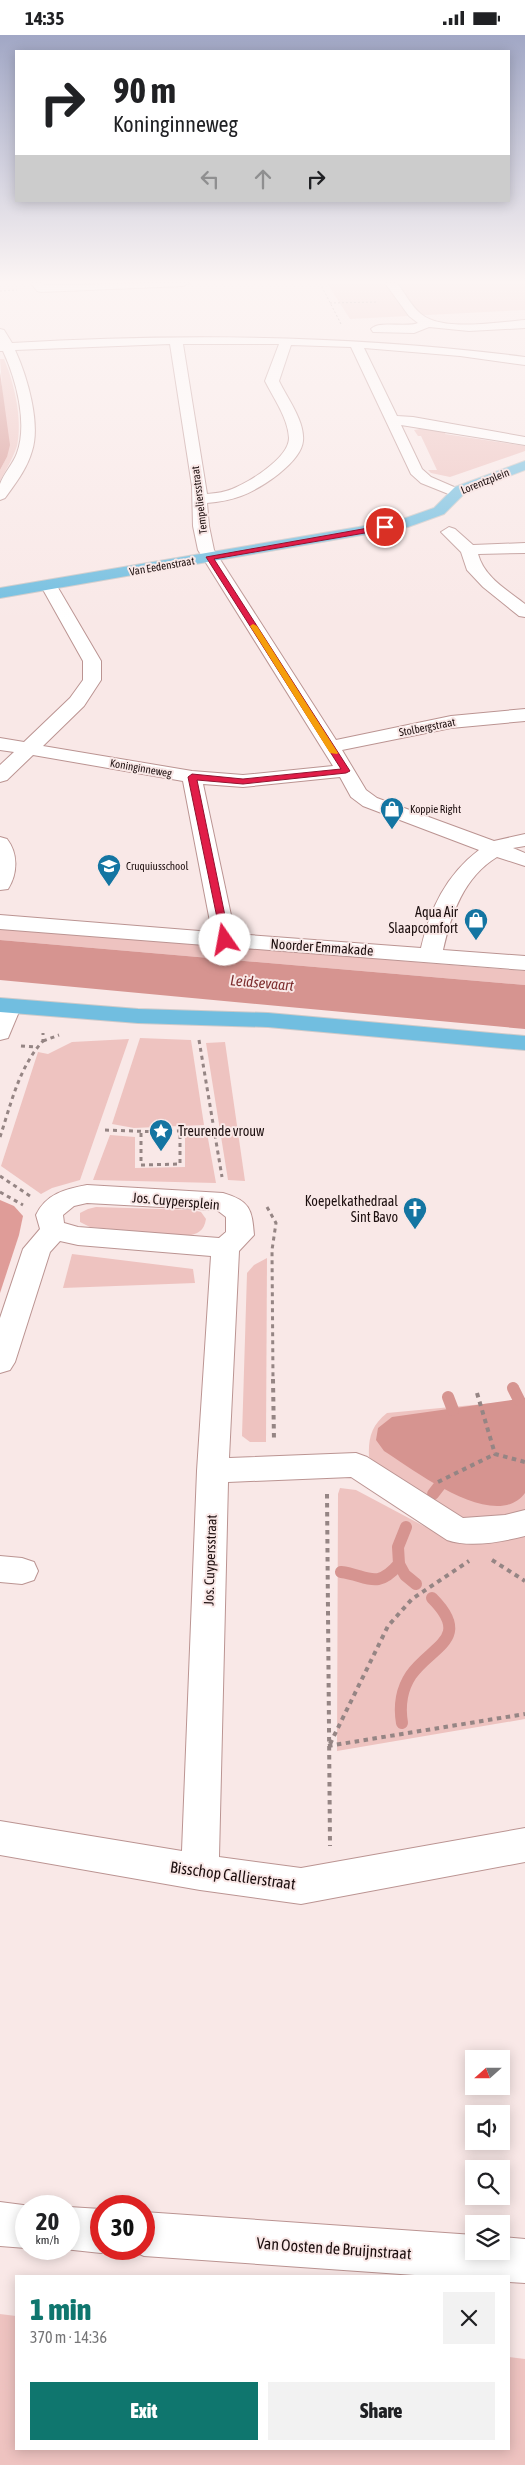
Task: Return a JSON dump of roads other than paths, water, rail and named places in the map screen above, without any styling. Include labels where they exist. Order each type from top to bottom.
[{"type":"main road","name":"Lorentzplein","points":[[451,492],[525,459]]},
{"type":"main road","name":"Lorentzplein","points":[[451,492],[525,465]]},
{"type":"main road","name":"Van Eedenstraat","points":[[0,595],[403,524],[439,511],[451,492]]},
{"type":"main road","points":[[4,1006],[43,1010],[268,1020],[525,1043]]},
{"type":"street","points":[[0,495],[17,469],[27,445],[22,396]]},
{"type":"street","name":"Tempeliersstraat","points":[[184,396],[204,539],[210,557],[346,771]]},
{"type":"street","points":[[199,499],[236,493],[282,465],[292,455],[296,443],[293,422],[280,396]]},
{"type":"street","name":"Lorentzplein","points":[[380,396],[419,475],[451,492]]},
{"type":"street","points":[[392,421],[421,422],[525,441]]},
{"type":"street","points":[[449,533],[469,550],[473,567],[489,584],[525,611]]},
{"type":"street","points":[[469,550],[525,548]]},
{"type":"street","points":[[0,776],[77,702],[92,680],[92,661],[49,586]]},
{"type":"street","name":"Stolbergstraat","points":[[330,747],[450,722],[525,715]]},
{"type":"street","name":"Koninginneweg","points":[[0,744],[192,777],[243,781],[346,771]]},
{"type":"street","points":[[346,771],[358,793],[370,802],[525,860]]},
{"type":"street","points":[[192,777],[225,940]]},
{"type":"street","points":[[431,955],[442,913],[458,882],[494,849],[513,840],[525,840]]},
{"type":"street","points":[[0,843],[6,859],[0,884]]},
{"type":"street","name":"Noorder Emmakade","points":[[0,922],[525,963]]},
{"type":"street","points":[[0,1033],[4,1006]]},
{"type":"street","name":"Jos. Cuypersplein","points":[[0,1362],[37,1249],[45,1216],[64,1198],[87,1194],[223,1203],[239,1213],[240,1235],[225,1248]]},
{"type":"street","points":[[45,1216],[78,1236],[225,1248]]},
{"type":"street","name":"Jos. Cuypersstraat","points":[[200,1872],[213,1471],[225,1248]]},
{"type":"street","points":[[213,1471],[356,1465],[458,1531],[504,1529],[525,1523]]},
{"type":"street","name":"Bisschop Callierstraat","points":[[0,1837],[200,1872],[301,1886],[525,1845]]},
{"type":"street","points":[[0,2224],[15,2225]]},
{"type":"street","name":"Van Oosten de Bruijnstraat","points":[[155,2235],[525,2261]]},
{"type":"water","points":[[0,396],[3,396],[10,445],[7,457],[0,470]]},
{"type":"water","name":"Leidsevaart","points":[[0,940],[525,985],[525,1029],[0,980]]},
{"type":"water","points":[[525,1398],[525,1493],[512,1503],[495,1506],[475,1502],[454,1494],[384,1451],[376,1440],[378,1428],[392,1417]]},
{"type":"waterway","points":[[513,1388],[519,1400]]},
{"type":"waterway","points":[[448,1397],[453,1410]]},
{"type":"waterway","points":[[433,1494],[440,1485]]},
{"type":"waterway","points":[[399,1564],[398,1547],[406,1527]]},
{"type":"waterway","points":[[341,1572],[377,1579],[384,1577],[399,1564]]},
{"type":"waterway","points":[[399,1564],[405,1575],[416,1584]]},
{"type":"waterway","points":[[402,1723],[401,1710],[405,1686],[419,1665],[437,1649],[449,1633],[449,1623],[444,1612],[432,1598]]},
{"type":"place","name":"Koppie Right","points":[[392,830]]},
{"type":"place","name":"Cruquiusschool","points":[[109,887]]},
{"type":"place","name":"Aqua Air Slaapcomfort","points":[[476,941]]},
{"type":"place","name":"Treurende vrouw","points":[[161,1152]]},
{"type":"place","name":"Koepelkathedraal Sint Bavo","points":[[415,1230]]}]
